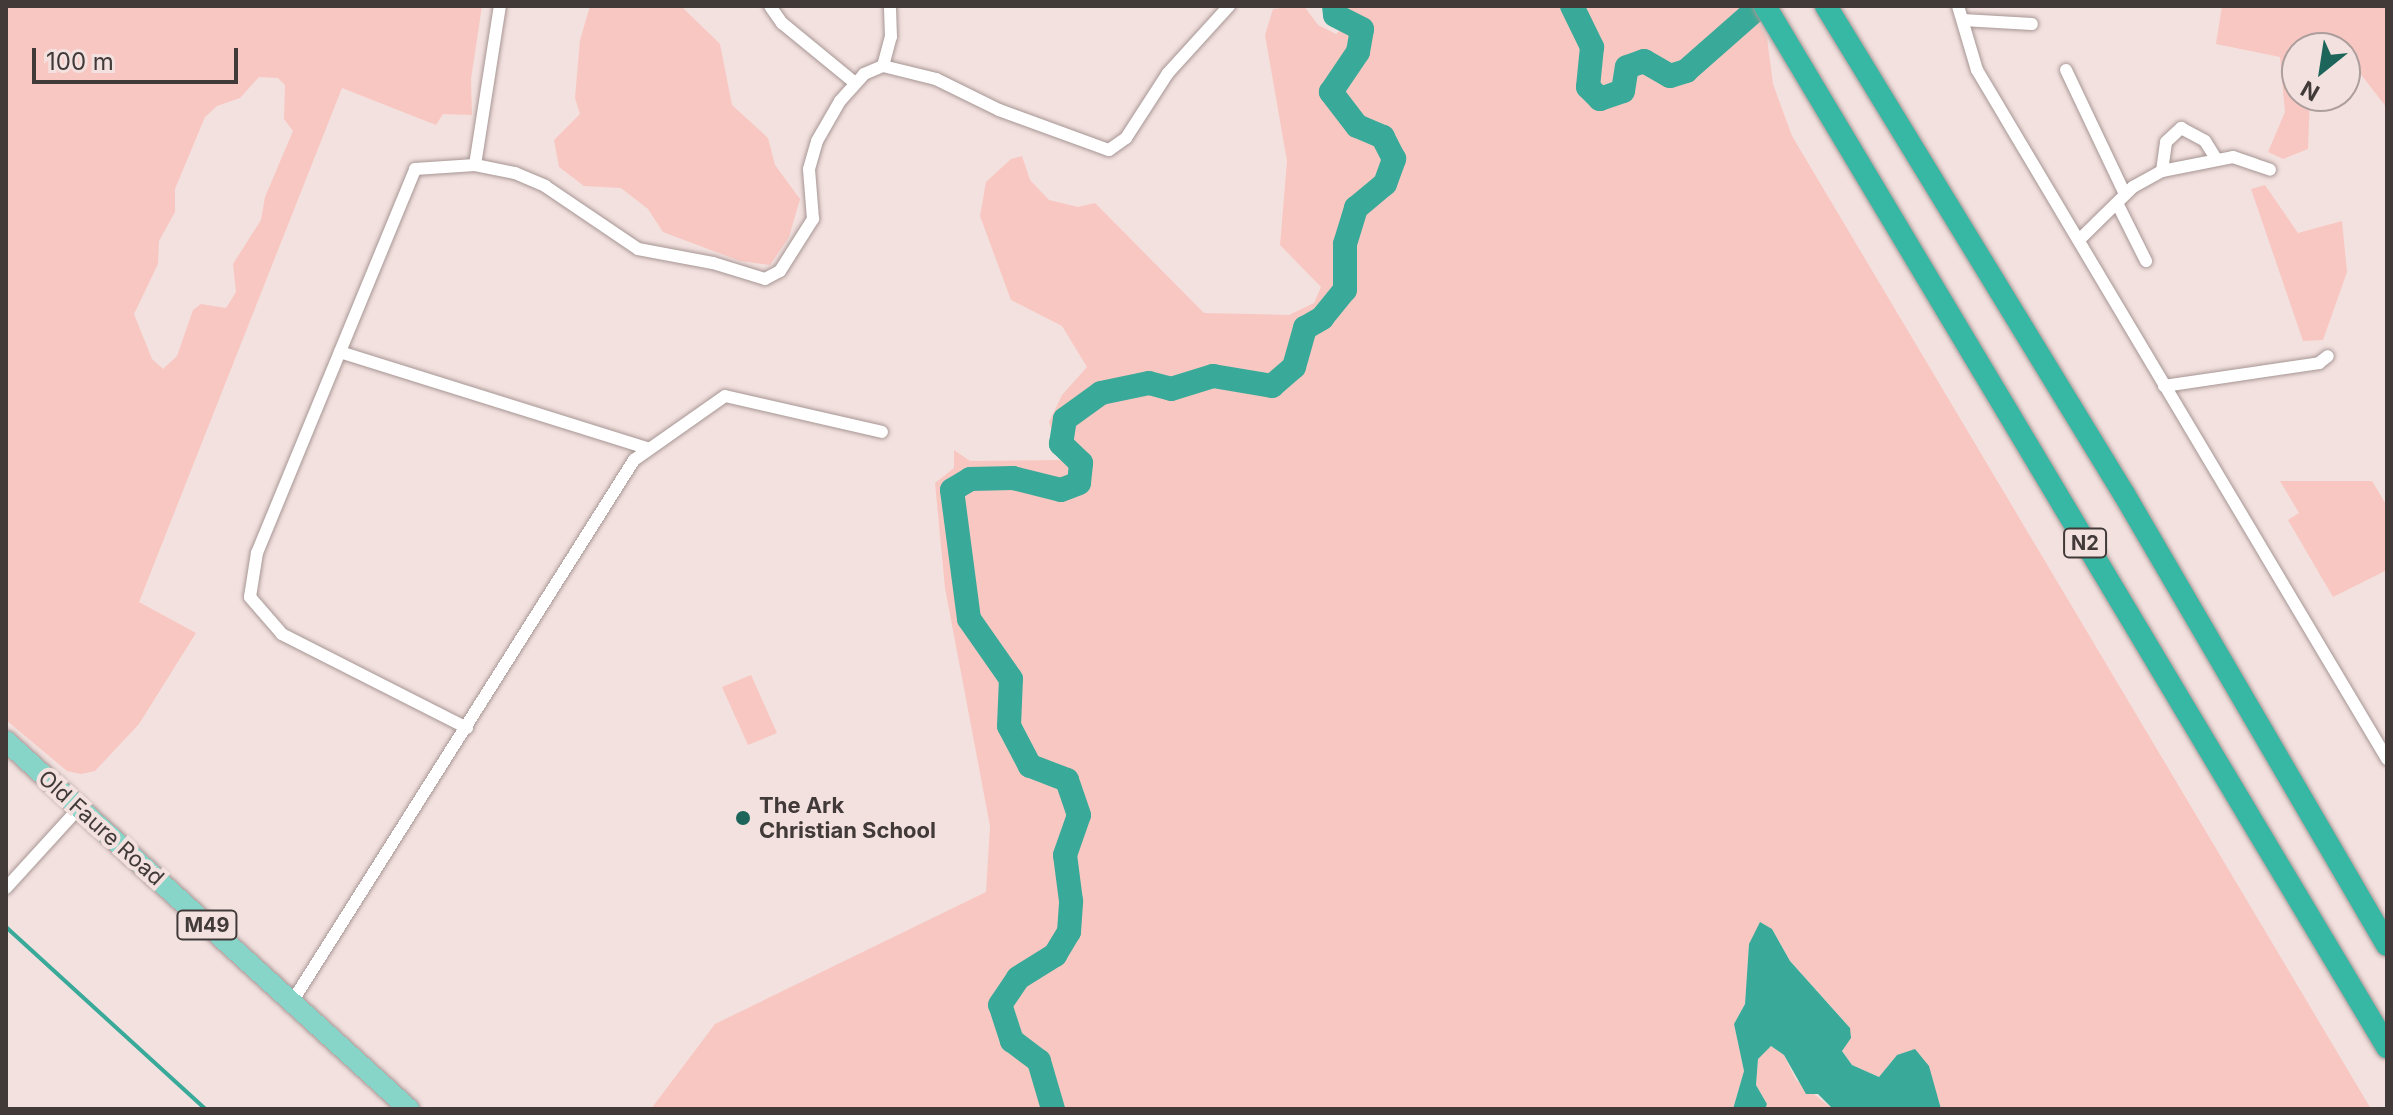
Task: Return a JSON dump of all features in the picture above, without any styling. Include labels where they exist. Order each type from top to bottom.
[{"type":"highway","name":"N2","points":[[1765,6],[2387,1047]]},
{"type":"highway","name":"N2","points":[[1828,9],[2124,494],[2387,945]]},
{"type":"main road","name":"Old Faure Road","points":[[6,741],[409,1109]]},
{"type":"street","points":[[475,165],[500,6]]},
{"type":"street","points":[[770,6],[782,23],[855,83]]},
{"type":"street","points":[[467,728],[282,634],[250,597],[257,553],[411,175],[424,166],[475,165],[545,186],[638,249],[713,263],[765,279],[780,271],[813,219],[809,169],[817,141],[855,83],[883,66],[891,37],[890,6]]},
{"type":"street","points":[[883,66],[936,79],[999,110],[1109,150],[1126,138],[1168,73],[1229,6]]},
{"type":"street","points":[[1958,6],[1977,70],[2387,759]]},
{"type":"street","points":[[1963,20],[2032,24]]},
{"type":"street","points":[[2066,70],[2146,261]]},
{"type":"street","points":[[2162,171],[2166,142],[2181,128],[2205,141],[2215,157]]},
{"type":"street","points":[[2079,240],[2121,199],[2162,171],[2215,157],[2233,157],[2270,170]]},
{"type":"street","points":[[340,352],[647,448]]},
{"type":"street","points":[[2164,386],[2319,363],[2328,356]]},
{"type":"street","points":[[292,1002],[610,496],[647,448],[683,430],[716,398],[725,396],[882,432]]},
{"type":"street","points":[[6,888],[79,808]]},
{"type":"shaded area","points":[[6,6],[482,6],[471,79],[472,115],[443,114],[436,125],[342,88],[139,602],[196,633],[139,724],[95,771],[81,774],[67,771],[6,720]],"holes":[[[259,77],[278,78],[285,85],[284,119],[293,131],[265,197],[261,220],[233,264],[236,292],[226,308],[201,304],[193,310],[177,356],[163,369],[152,359],[134,314],[158,264],[159,241],[175,212],[175,189],[205,117],[217,106],[240,98]]]},
{"type":"shaded area","points":[[590,6],[681,6],[720,44],[732,105],[768,138],[775,165],[800,199],[789,237],[770,265],[740,261],[663,232],[648,209],[621,188],[584,186],[559,167],[554,140],[580,114],[575,98],[580,40]]},
{"type":"shaded area","points":[[1304,6],[1318,25],[1336,34],[1348,23],[1335,15],[1334,6],[1749,6],[1767,38],[1773,84],[1792,136],[2371,1109],[1941,1109],[1897,1055],[1879,1077],[1852,1065],[1842,1051],[1850,1028],[1790,961],[1772,929],[1749,944],[1745,1004],[1734,1024],[1744,1071],[1733,1109],[651,1109],[715,1024],[986,892],[990,826],[945,588],[935,483],[954,468],[954,450],[970,461],[1061,460],[1049,422],[1062,395],[1087,367],[1062,326],[1011,300],[980,216],[986,182],[1011,159],[1022,156],[1030,180],[1049,200],[1078,207],[1095,203],[1204,313],[1289,315],[1314,303],[1321,287],[1280,245],[1287,161],[1265,35],[1273,9]]},
{"type":"shaded area","points":[[2222,6],[2387,6],[2387,108],[2361,75],[2361,32],[2281,32],[2281,68],[2280,57],[2216,44]]},
{"type":"shaded area","points":[[2285,112],[2309,112],[2308,149],[2283,159],[2268,152]]},
{"type":"shaded area","points":[[2265,185],[2298,233],[2342,221],[2347,272],[2323,340],[2303,341],[2251,189]]},
{"type":"shaded area","points":[[2280,481],[2372,481],[2387,506],[2385,571],[2333,597],[2288,520],[2299,513]]},
{"type":"shaded area","points":[[751,675],[777,733],[748,745],[722,687]]},
{"type":"shaded area","points":[[1771,1046],[1784,1055],[1796,1080],[1833,1109],[1765,1109],[1767,1104],[1756,1085],[1758,1058]]},
{"type":"water","points":[[1760,922],[1772,929],[1790,961],[1850,1028],[1851,1038],[1842,1051],[1852,1065],[1879,1077],[1897,1055],[1915,1049],[1929,1066],[1941,1109],[1833,1109],[1818,1094],[1806,1094],[1784,1055],[1771,1046],[1758,1059],[1756,1085],[1767,1104],[1765,1109],[1733,1109],[1744,1071],[1734,1024],[1745,1004],[1749,944]]},
{"type":"waterway","points":[[1053,1109],[1039,1061],[1012,1041],[1000,1005],[1018,978],[1055,955],[1069,932],[1071,901],[1065,855],[1079,815],[1067,780],[1030,766],[1009,726],[1011,679],[969,619],[952,490],[970,479],[1013,478],[1061,490],[1079,483],[1081,463],[1061,444],[1065,419],[1101,393],[1149,383],[1171,389],[1213,376],[1272,386],[1294,367],[1305,328],[1322,318],[1345,290],[1345,244],[1356,208],[1385,184],[1394,159],[1383,137],[1357,126],[1331,92],[1358,52],[1362,29],[1335,15],[1334,6]]},
{"type":"waterway","points":[[1572,6],[1592,47],[1588,87],[1600,99],[1623,91],[1627,67],[1644,61],[1670,76],[1686,71],[1760,6]]},
{"type":"waterway","points":[[6,927],[205,1109]]},
{"type":"place","name":"The Ark Christian School","points":[[743,818]]}]
